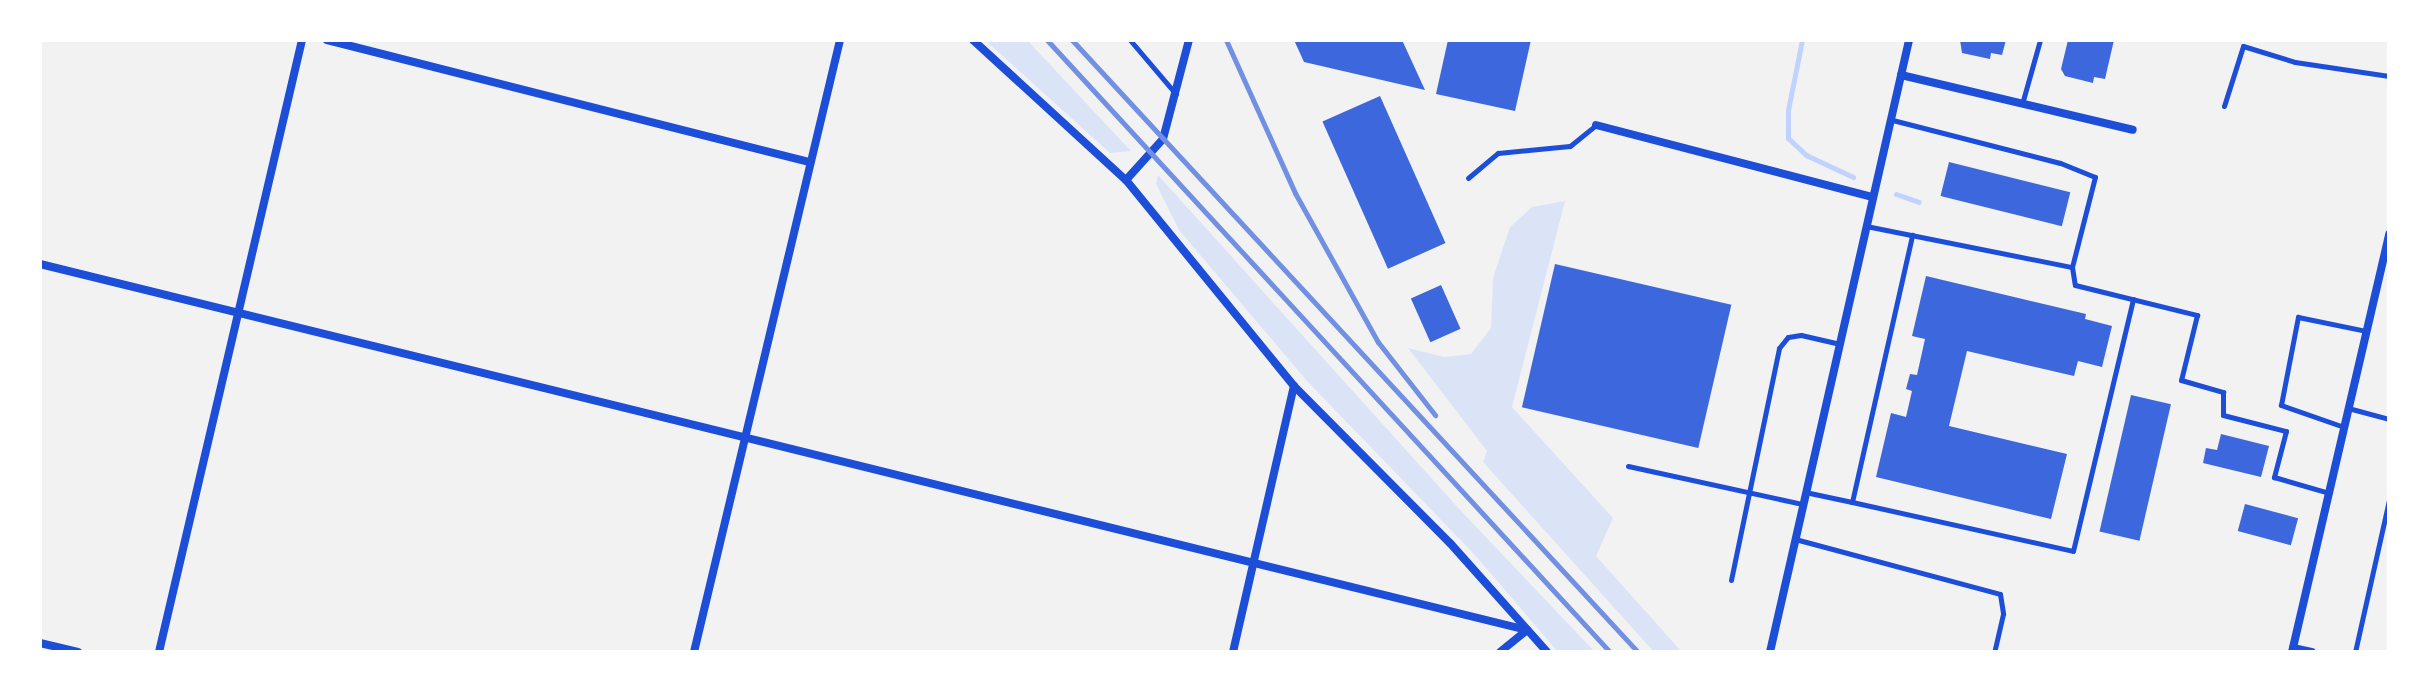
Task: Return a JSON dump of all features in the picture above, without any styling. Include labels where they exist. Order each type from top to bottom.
[{"type":"street","points":[[159,652],[302,40]]},
{"type":"street","points":[[327,40],[810,162]]},
{"type":"street","points":[[694,652],[840,40]]},
{"type":"street","points":[[973,40],[1126,180],[1294,386],[1450,543],[1547,652]]},
{"type":"street","points":[[1126,180],[1163,139],[1189,40]]},
{"type":"street","points":[[1770,652],[1909,40]]},
{"type":"street","points":[[1901,75],[2133,130]]},
{"type":"street","points":[[1596,125],[1873,197]]},
{"type":"street","points":[[2312,652],[2292,650],[2389,234]]},
{"type":"street","points":[[40,264],[1527,630]]},
{"type":"street","points":[[2378,281],[2389,284]]},
{"type":"street","points":[[1233,652],[1294,386]]},
{"type":"street","points":[[1500,652],[1527,630]]},
{"type":"street","points":[[40,643],[78,652]]},
{"type":"lane","points":[[1130,40],[1177,94]]},
{"type":"lane","points":[[2022,104],[2040,40]]},
{"type":"lane","points":[[2224,106],[2243,46],[2295,62],[2389,76]]},
{"type":"lane","points":[[1891,120],[2046,158],[2095,177],[2072,267],[2075,285],[2197,315],[2181,380],[2223,392],[2223,415],[2286,431],[2274,477],[2329,493]]},
{"type":"lane","points":[[1468,178],[1498,153],[1570,146],[1596,125]]},
{"type":"lane","points":[[1866,226],[2072,267]]},
{"type":"lane","points":[[1852,502],[1912,235]]},
{"type":"lane","points":[[1805,492],[2073,551],[2133,299]]},
{"type":"lane","points":[[2344,427],[2281,405],[2298,317],[2366,331]]},
{"type":"lane","points":[[1731,580],[1779,348],[1788,337],[1801,335],[1839,344]]},
{"type":"lane","points":[[2348,408],[2389,419]]},
{"type":"lane","points":[[1628,466],[1803,504]]},
{"type":"lane","points":[[2355,652],[2389,500]]},
{"type":"lane","points":[[1795,539],[2000,594],[2003,614],[1994,652]]},
{"type":"shaded area","points":[[985,40],[1027,40],[1131,151],[1110,153]]},
{"type":"shaded area","points":[[1158,175],[1462,512],[1595,652],[1558,652],[1475,555],[1307,381],[1179,230],[1156,184]]},
{"type":"shaded area","points":[[1565,201],[1512,407],[1613,518],[1596,556],[1682,652],[1654,652],[1483,462],[1487,451],[1408,348],[1444,357],[1471,354],[1491,328],[1493,278],[1510,227],[1532,207]]},
{"type":"building","points":[[1294,40],[1402,40],[1425,90],[1304,62]]},
{"type":"building","points":[[1448,40],[1531,40],[1515,111],[1436,94]]},
{"type":"building","points":[[1960,40],[2006,40],[2002,55],[1991,53],[1990,59],[1962,53]]},
{"type":"building","points":[[2068,40],[2114,40],[2105,79],[2094,77],[2093,83],[2065,76],[2061,69]]},
{"type":"building","points":[[1380,96],[1445,243],[1388,269],[1322,122]]},
{"type":"building","points":[[1949,162],[2070,192],[2062,226],[1941,196]]},
{"type":"building","points":[[1555,264],[1731,305],[1698,448],[1522,407]]},
{"type":"building","points":[[1926,276],[2086,314],[2085,319],[2112,326],[2102,367],[2078,361],[2074,376],[1967,351],[1949,426],[2067,454],[2051,519],[1876,477],[1891,413],[1906,417],[1912,391],[1906,389],[1910,374],[1917,375],[1925,339],[1912,336]]},
{"type":"building","points":[[1441,285],[1461,329],[1430,342],[1411,298]]},
{"type":"building","points":[[2131,395],[2171,404],[2139,541],[2100,531]]},
{"type":"building","points":[[2221,434],[2269,446],[2261,477],[2203,463],[2206,448],[2217,450]]},
{"type":"building","points":[[2245,504],[2298,518],[2291,545],[2238,531]]},
{"type":"waterway","points":[[1802,40],[1788,110],[1788,138],[1806,155],[1853,177]]},
{"type":"waterway","points":[[1896,194],[1919,202]]},
{"type":"railway","points":[[1047,40],[1610,652]]},
{"type":"railway","points":[[1072,40],[1638,652]]},
{"type":"railway","points":[[1226,40],[1295,193],[1378,342],[1435,415]]}]
